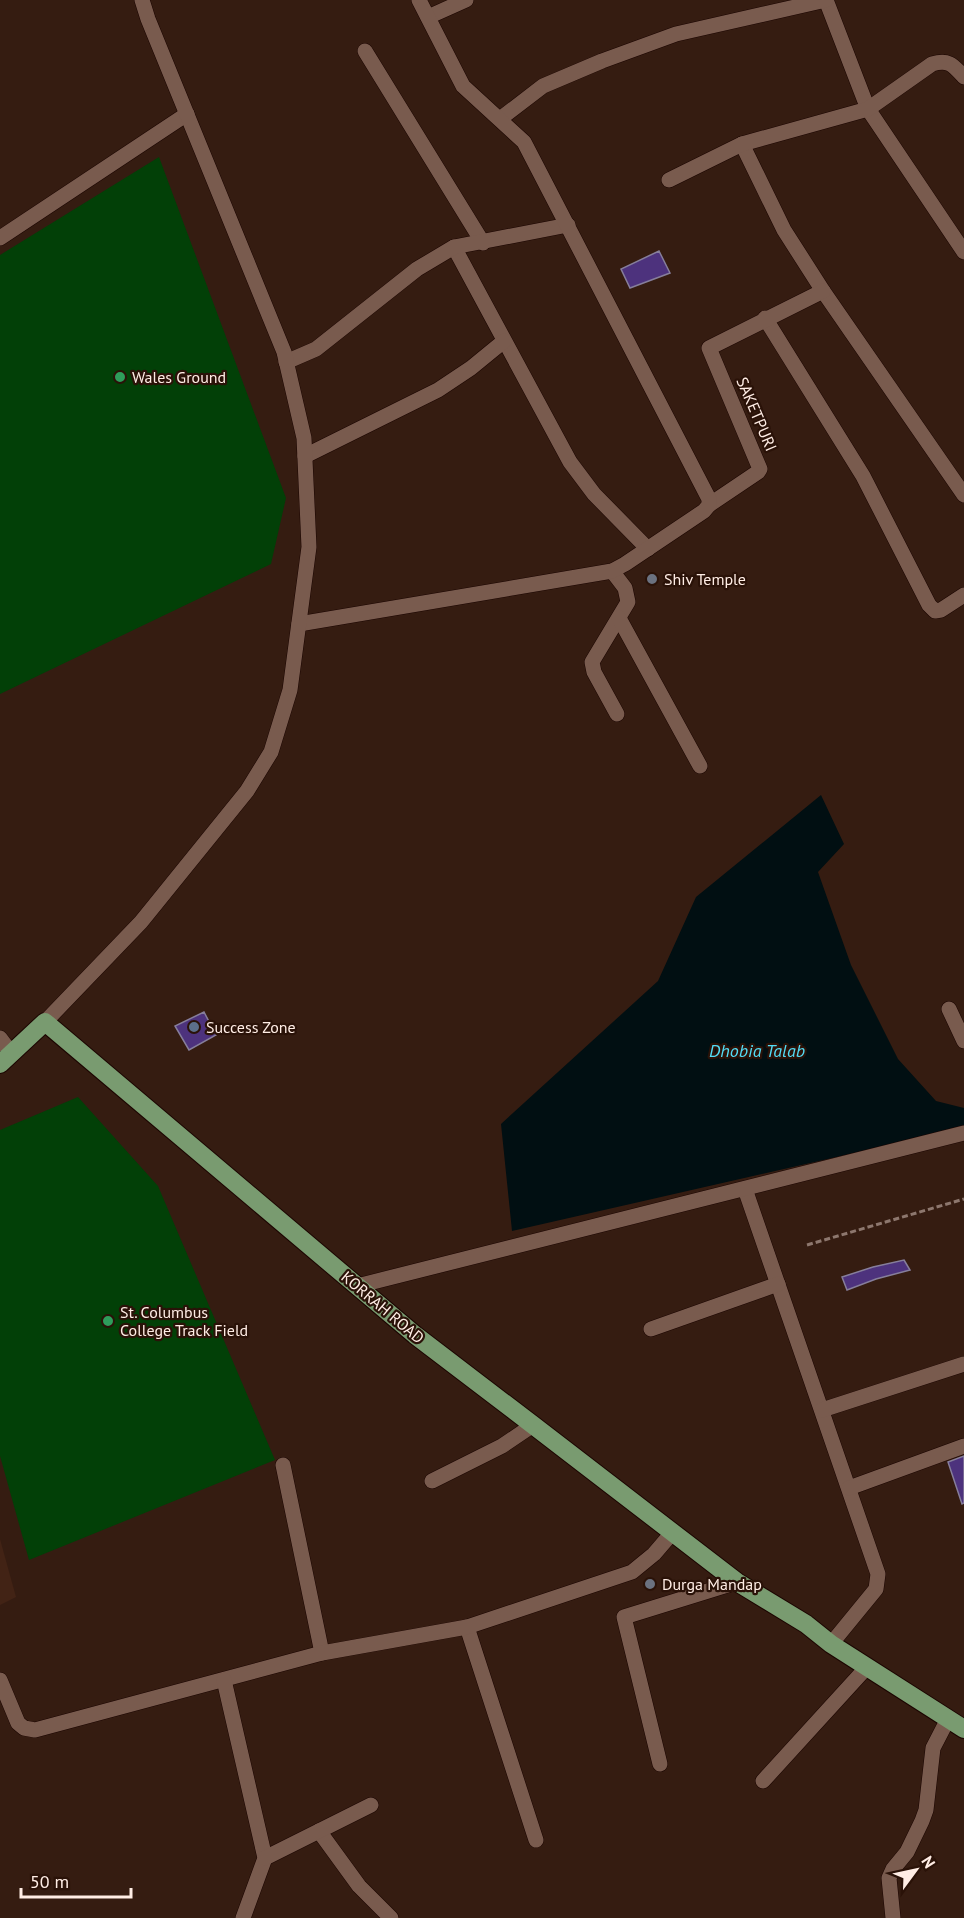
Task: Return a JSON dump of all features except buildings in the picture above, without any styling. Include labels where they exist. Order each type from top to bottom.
[{"type":"main road","points":[[6,1059],[45,1022]]},
{"type":"main road","name":"KORRAH ROAD","points":[[45,1022],[415,1335],[672,1533],[737,1582],[806,1624],[831,1644],[964,1729]]},
{"type":"street","points":[[45,1022],[141,922],[247,791],[271,752],[290,690],[309,547],[304,438],[284,352],[142,0]]},
{"type":"street","points":[[299,624],[612,571],[704,511],[709,505],[709,499],[524,142],[463,86],[419,0]]},
{"type":"street","points":[[428,17],[465,0]]},
{"type":"street","points":[[500,119],[543,86],[602,61],[676,34],[826,0],[868,110],[964,252]]},
{"type":"street","points":[[364,51],[483,243]]},
{"type":"street","points":[[669,180],[742,144],[868,110],[932,64],[944,61],[957,69],[964,77]]},
{"type":"street","points":[[0,238],[187,114]]},
{"type":"street","points":[[742,144],[784,230],[823,291],[964,495]]},
{"type":"street","points":[[286,362],[316,349],[417,269],[454,247],[568,225]]},
{"type":"street","points":[[454,247],[557,441],[581,478],[648,549]]},
{"type":"street","points":[[823,291],[765,318],[863,476],[931,609],[941,610],[964,595]]},
{"type":"street","name":"SAKETPURI","points":[[709,505],[760,469],[709,348],[765,318]]},
{"type":"street","points":[[305,456],[438,390],[463,374],[504,341]]},
{"type":"street","points":[[612,571],[625,588],[628,598],[626,608],[592,662],[594,672],[617,714]]},
{"type":"street","points":[[619,618],[700,766]]},
{"type":"street","points":[[949,1009],[964,1041]]},
{"type":"street","points":[[0,1038],[6,1059]]},
{"type":"street","points":[[357,1286],[745,1190],[964,1132]]},
{"type":"street","points":[[745,1190],[878,1574],[879,1582],[876,1589],[831,1644]]},
{"type":"street","points":[[651,1329],[778,1284]]},
{"type":"street","points":[[822,1410],[964,1364]]},
{"type":"street","points":[[432,1481],[502,1446],[533,1425]]},
{"type":"street","points":[[849,1488],[964,1446]]},
{"type":"street","points":[[283,1465],[322,1653]]},
{"type":"street","points":[[0,1680],[18,1723],[24,1728],[35,1730],[322,1653],[467,1627],[632,1572],[654,1554],[672,1533]]},
{"type":"street","points":[[660,1764],[624,1617],[737,1582]]},
{"type":"street","points":[[467,1627],[537,1840]]},
{"type":"street","points":[[763,1781],[867,1667]]},
{"type":"street","points":[[224,1680],[265,1858],[243,1918]]},
{"type":"street","points":[[893,1918],[889,1878],[893,1869],[907,1852],[922,1821],[926,1810],[933,1748],[948,1719]]},
{"type":"street","points":[[265,1858],[371,1805]]},
{"type":"street","points":[[319,1831],[359,1886],[391,1918]]},
{"type":"path","points":[[807,1245],[964,1200]]},
{"type":"shaded area","points":[[0,1539],[16,1597],[0,1605]]},
{"type":"green space","name":"Wales Ground","points":[[159,157],[286,498],[271,564],[0,694],[0,255]]},
{"type":"green space","name":"St. Columbus College Track Field","points":[[78,1097],[158,1186],[275,1460],[29,1560],[0,1456],[0,1130]]},
{"type":"water","name":"Dhobia Talab","points":[[821,795],[844,844],[818,872],[851,965],[898,1059],[936,1101],[964,1108],[964,1128],[512,1231],[501,1124],[658,981],[696,897]]},
{"type":"place","name":"Wales Ground","points":[[120,377]]},
{"type":"place","name":"Shiv Temple","points":[[652,579]]},
{"type":"place","name":"Success Zone","points":[[194,1027]]},
{"type":"place","name":"St. Columbus College Track Field","points":[[108,1321]]},
{"type":"place","name":"Durga Mandap","points":[[650,1584]]}]
